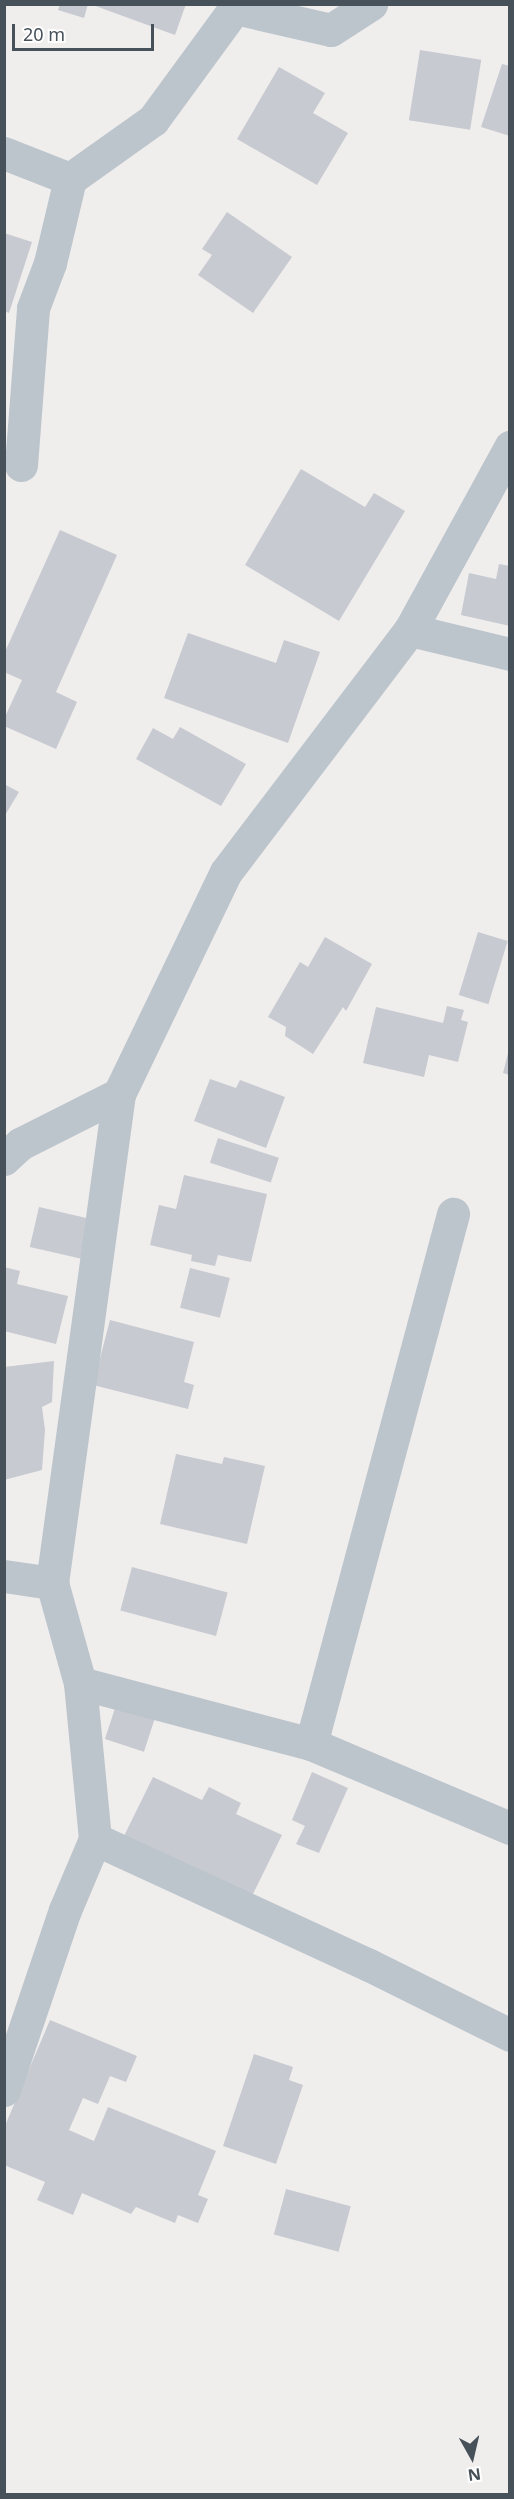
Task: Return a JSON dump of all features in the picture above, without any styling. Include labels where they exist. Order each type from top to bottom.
[{"type":"street","points":[[21,465],[33,308],[50,263],[70,179],[153,120],[235,8],[331,30],[371,4]]},
{"type":"street","points":[[4,153],[70,179]]},
{"type":"street","points":[[4,2091],[64,1910],[95,1839],[80,1683],[52,1584],[119,1094],[226,872],[410,630],[510,447]]},
{"type":"street","points":[[410,630],[510,654]]},
{"type":"street","points":[[4,1159],[20,1144],[119,1094]]},
{"type":"street","points":[[310,1744],[453,1214]]},
{"type":"street","points":[[4,1576],[52,1584]]},
{"type":"street","points":[[80,1683],[310,1744],[510,1828]]},
{"type":"street","points":[[95,1839],[369,1965],[510,2034]]},
{"type":"building","points":[[60,4],[88,4],[84,18],[58,10]]},
{"type":"building","points":[[90,4],[186,4],[175,35]]},
{"type":"building","points":[[420,50],[481,60],[470,130],[409,120]]},
{"type":"building","points":[[502,64],[510,66],[510,136],[481,127]]},
{"type":"building","points":[[279,67],[325,93],[313,113],[348,133],[317,185],[237,139]]},
{"type":"building","points":[[227,212],[292,257],[253,313],[198,275],[212,255],[202,249]]},
{"type":"building","points":[[4,233],[32,242],[9,313],[4,311]]},
{"type":"building","points":[[301,469],[365,507],[374,493],[405,511],[339,621],[245,565]]},
{"type":"building","points":[[60,530],[117,555],[56,692],[77,702],[56,749],[4,726],[4,719],[22,680],[4,672],[4,654]]},
{"type":"building","points":[[499,564],[510,566],[510,626],[461,615],[469,573],[496,579]]},
{"type":"building","points":[[188,633],[276,663],[284,640],[320,652],[288,743],[164,698]]},
{"type":"building","points":[[180,727],[246,764],[221,806],[136,759],[153,728],[173,739]]},
{"type":"building","points":[[4,784],[19,792],[4,817]]},
{"type":"building","points":[[478,932],[508,941],[488,1004],[459,995]]},
{"type":"building","points":[[325,937],[372,964],[346,1011],[343,1007],[313,1054],[285,1036],[286,1027],[268,1017],[300,962],[308,967]]},
{"type":"building","points":[[447,1006],[464,1010],[461,1020],[468,1022],[458,1062],[429,1055],[424,1077],[363,1063],[376,1007],[443,1023]]},
{"type":"building","points":[[510,1049],[510,1075],[503,1073]]},
{"type":"building","points":[[210,1079],[236,1088],[240,1080],[285,1097],[266,1148],[194,1121]]},
{"type":"building","points":[[218,1138],[279,1158],[271,1183],[210,1163]]},
{"type":"building","points":[[184,1175],[267,1194],[251,1262],[218,1255],[215,1266],[191,1261],[192,1255],[150,1245],[159,1205],[176,1209]]},
{"type":"building","points":[[39,1207],[91,1219],[81,1259],[30,1247]]},
{"type":"building","points":[[4,1267],[20,1271],[17,1284],[68,1296],[56,1344],[4,1331]]},
{"type":"building","points":[[190,1268],[230,1278],[220,1318],[180,1308]]},
{"type":"building","points":[[110,1320],[194,1342],[184,1382],[194,1385],[188,1409],[93,1385]]},
{"type":"building","points":[[54,1361],[52,1402],[42,1407],[45,1430],[42,1470],[4,1480],[4,1367]]},
{"type":"building","points":[[176,1454],[222,1464],[224,1457],[265,1466],[247,1544],[160,1524]]},
{"type":"building","points":[[132,1567],[228,1593],[216,1636],[120,1610]]},
{"type":"building","points":[[117,1702],[156,1715],[144,1752],[105,1739]]},
{"type":"building","points":[[312,1772],[348,1788],[319,1853],[296,1844],[305,1826],[292,1820]]},
{"type":"building","points":[[153,1777],[202,1800],[209,1787],[241,1803],[236,1814],[282,1835],[252,1896],[124,1836]]},
{"type":"building","points":[[50,2020],[137,2056],[126,2082],[110,2076],[98,2104],[83,2098],[69,2130],[94,2141],[108,2107],[216,2151],[198,2195],[208,2199],[198,2223],[178,2215],[175,2223],[136,2207],[131,2214],[82,2193],[73,2215],[37,2200],[45,2182],[4,2165],[4,2128]]},
{"type":"building","points":[[254,2054],[293,2067],[289,2080],[303,2085],[276,2164],[223,2146]]},
{"type":"building","points":[[286,2189],[351,2206],[339,2252],[274,2234]]}]
